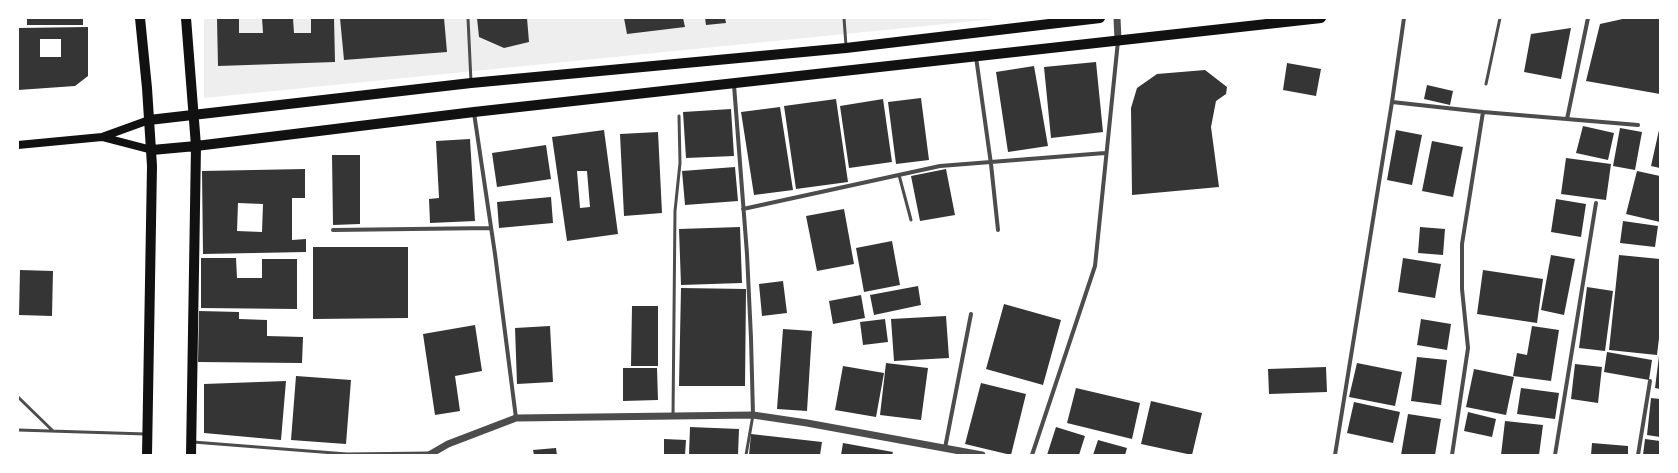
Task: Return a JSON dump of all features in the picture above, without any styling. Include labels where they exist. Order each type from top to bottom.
[{"type":"main road","points":[[140,18],[152,150],[147,455]]},
{"type":"main road","points":[[186,18],[196,146],[191,455]]},
{"type":"main road","points":[[18,145],[102,137],[150,120],[193,114],[471,83],[846,48],[1100,18]]},
{"type":"main road","points":[[102,137],[152,150],[196,146],[474,112],[734,85],[976,56],[1321,18]]},
{"type":"street","points":[[1032,455],[1095,266],[1105,153],[1118,40],[1117,18]]},
{"type":"street","points":[[1335,455],[1392,102],[1404,18]]},
{"type":"street","points":[[1567,119],[1588,18]]},
{"type":"street","points":[[976,56],[992,164],[998,230]]},
{"type":"street","points":[[734,85],[751,338],[752,415]]},
{"type":"street","points":[[1392,102],[1483,112],[1638,125]]},
{"type":"street","points":[[474,112],[516,418]]},
{"type":"street","points":[[1452,455],[1468,348],[1462,289],[1462,244],[1483,112]]},
{"type":"street","points":[[743,209],[940,166],[992,164],[1105,153]]},
{"type":"street","points":[[1555,455],[1596,203]]},
{"type":"street","points":[[333,230],[491,228]]},
{"type":"street","points":[[945,448],[971,314]]},
{"type":"street","points":[[1638,455],[1650,381]]},
{"type":"street","points":[[429,454],[516,418],[752,415],[807,423],[945,448],[956,452],[982,455]]},
{"type":"lane","points":[[468,18],[471,83]]},
{"type":"lane","points":[[844,18],[846,48]]},
{"type":"lane","points":[[1486,84],[1500,18]]},
{"type":"lane","points":[[674,416],[675,211],[680,163],[679,116]]},
{"type":"lane","points":[[899,175],[911,220]]},
{"type":"lane","points":[[18,397],[53,431]]},
{"type":"lane","points":[[746,455],[752,415]]},
{"type":"lane","points":[[18,430],[148,434]]},
{"type":"lane","points":[[192,442],[347,454],[429,454]]},
{"type":"shaded area","points":[[204,18],[1005,18],[204,98]]},
{"type":"building","points":[[27,18],[83,18],[83,25],[27,25]]},
{"type":"building","points":[[217,18],[239,18],[239,33],[263,33],[262,18],[293,18],[294,33],[311,33],[311,18],[334,18],[335,62],[218,66]]},
{"type":"building","points":[[340,18],[444,18],[447,52],[344,60]]},
{"type":"building","points":[[477,18],[527,18],[529,42],[504,48],[479,37]]},
{"type":"building","points":[[624,18],[683,18],[685,27],[627,34]]},
{"type":"building","points":[[705,18],[725,18],[726,23],[706,25]]},
{"type":"building","points":[[1627,18],[1660,18],[1660,94],[1586,81],[1600,24]]},
{"type":"building","points":[[88,27],[88,76],[75,86],[18,90],[18,28]],"holes":[[[40,39],[61,39],[61,57],[40,57]]]},
{"type":"building","points":[[1571,28],[1561,79],[1524,72],[1531,34]]},
{"type":"building","points":[[1096,62],[1103,132],[1051,138],[1044,67]]},
{"type":"building","points":[[1287,63],[1321,69],[1316,96],[1283,90]]},
{"type":"building","points":[[1034,66],[1048,146],[1008,152],[996,72]]},
{"type":"building","points":[[1205,70],[1227,87],[1226,94],[1216,101],[1211,127],[1219,187],[1132,195],[1131,108],[1137,88],[1157,74]]},
{"type":"building","points":[[1427,85],[1453,91],[1450,105],[1424,99]]},
{"type":"building","points":[[921,98],[929,160],[896,164],[888,102]]},
{"type":"building","points":[[836,99],[848,182],[796,189],[784,106]]},
{"type":"building","points":[[883,99],[892,162],[849,168],[840,106]]},
{"type":"building","points":[[780,107],[793,190],[754,195],[741,112]]},
{"type":"building","points":[[731,109],[734,156],[686,158],[683,112]]},
{"type":"building","points":[[1583,126],[1614,133],[1608,160],[1576,153]]},
{"type":"building","points":[[1620,128],[1642,132],[1635,170],[1613,166]]},
{"type":"building","points":[[604,130],[618,234],[567,241],[552,137]],"holes":[[[577,171],[587,171],[590,207],[580,208]]]},
{"type":"building","points":[[1396,130],[1422,135],[1412,185],[1387,180]]},
{"type":"building","points":[[1660,130],[1660,168],[1651,166]]},
{"type":"building","points":[[658,132],[662,213],[624,216],[620,134]]},
{"type":"building","points":[[470,139],[475,221],[430,223],[429,199],[439,198],[436,141]]},
{"type":"building","points":[[1432,141],[1463,147],[1453,197],[1422,191]]},
{"type":"building","points":[[546,145],[551,179],[497,187],[492,153]]},
{"type":"building","points":[[332,155],[360,155],[360,224],[333,225]]},
{"type":"building","points":[[1566,158],[1611,164],[1606,200],[1561,194]]},
{"type":"building","points":[[735,167],[738,201],[685,205],[682,171]]},
{"type":"building","points":[[305,169],[305,198],[292,198],[292,240],[306,239],[306,252],[203,254],[202,171]],"holes":[[[238,203],[263,204],[262,232],[237,231]]]},
{"type":"building","points":[[946,169],[955,215],[920,221],[911,176]]},
{"type":"building","points":[[1637,171],[1660,176],[1660,222],[1626,214]]},
{"type":"building","points":[[551,197],[553,223],[499,228],[497,202]]},
{"type":"building","points":[[1556,199],[1586,204],[1581,237],[1551,232]]},
{"type":"building","points":[[844,209],[854,264],[817,271],[806,216]]},
{"type":"building","points":[[1623,221],[1658,226],[1655,247],[1620,243]]},
{"type":"building","points":[[740,227],[742,283],[681,285],[679,229]]},
{"type":"building","points":[[1420,227],[1445,229],[1443,255],[1418,253]]},
{"type":"building","points":[[892,241],[900,285],[864,292],[856,248]]},
{"type":"building","points":[[313,247],[408,247],[408,318],[313,319]]},
{"type":"building","points":[[1551,255],[1575,259],[1564,315],[1541,310]]},
{"type":"building","points":[[1619,255],[1660,259],[1660,330],[1657,355],[1609,350]]},
{"type":"building","points":[[201,258],[236,258],[237,278],[262,278],[262,259],[297,259],[297,309],[201,308]]},
{"type":"building","points":[[1403,258],[1441,264],[1435,298],[1398,292]]},
{"type":"building","points":[[20,270],[53,271],[52,316],[19,315]]},
{"type":"building","points":[[1483,270],[1543,279],[1537,323],[1477,314]]},
{"type":"building","points":[[783,281],[787,313],[762,316],[759,284]]},
{"type":"building","points":[[918,286],[921,305],[874,315],[870,295]]},
{"type":"building","points":[[1587,287],[1613,291],[1605,351],[1579,348]]},
{"type":"building","points":[[681,288],[746,289],[745,386],[679,386]]},
{"type":"building","points":[[861,295],[865,318],[833,324],[829,301]]},
{"type":"building","points":[[1004,304],[1061,320],[1043,385],[986,369]]},
{"type":"building","points":[[632,306],[658,306],[658,366],[631,366]]},
{"type":"building","points":[[199,311],[239,312],[239,319],[267,320],[267,336],[303,337],[302,363],[198,362]]},
{"type":"building","points":[[946,316],[949,358],[894,361],[891,319]]},
{"type":"building","points":[[885,319],[888,342],[863,345],[860,322]]},
{"type":"building","points":[[1421,319],[1451,324],[1447,350],[1417,345]]},
{"type":"building","points":[[475,325],[482,371],[455,376],[460,411],[435,415],[423,334]]},
{"type":"building","points":[[550,326],[553,382],[517,384],[515,328]]},
{"type":"building","points":[[1532,326],[1559,330],[1551,381],[1513,376],[1517,353],[1527,355]]},
{"type":"building","points":[[783,329],[812,331],[807,411],[777,409]]},
{"type":"building","points":[[1607,352],[1652,360],[1649,380],[1604,372]]},
{"type":"building","points":[[1660,356],[1660,389],[1655,388]]},
{"type":"building","points":[[1417,357],[1447,360],[1441,405],[1411,401]]},
{"type":"building","points":[[886,363],[928,368],[921,420],[880,415]]},
{"type":"building","points":[[1357,363],[1402,372],[1395,406],[1349,397]]},
{"type":"building","points":[[1575,364],[1602,367],[1598,403],[1571,399]]},
{"type":"building","points":[[843,366],[884,373],[876,417],[835,410]]},
{"type":"building","points":[[1326,367],[1327,392],[1269,394],[1268,369]]},
{"type":"building","points":[[623,368],[657,368],[658,400],[623,401]]},
{"type":"building","points":[[1474,369],[1514,377],[1506,415],[1466,407]]},
{"type":"building","points":[[296,376],[351,380],[346,444],[291,440]]},
{"type":"building","points":[[286,381],[281,440],[204,433],[204,384]]},
{"type":"building","points":[[981,383],[1026,394],[1011,455],[965,444]]},
{"type":"building","points":[[1076,388],[1140,403],[1132,439],[1067,423]]},
{"type":"building","points":[[1521,388],[1559,393],[1555,419],[1517,414]]},
{"type":"building","points":[[1651,398],[1660,399],[1660,437],[1647,435]]},
{"type":"building","points":[[1151,401],[1202,413],[1192,455],[1141,444]]},
{"type":"building","points":[[1354,402],[1400,412],[1393,443],[1347,433]]},
{"type":"building","points":[[1468,412],[1496,419],[1492,437],[1464,431]]},
{"type":"building","points":[[1408,414],[1441,419],[1435,455],[1401,455]]},
{"type":"building","points":[[1505,421],[1543,425],[1539,455],[1501,455]]},
{"type":"building","points":[[690,427],[739,429],[738,455],[689,455]]},
{"type":"building","points":[[1056,427],[1085,436],[1079,455],[1047,455]]},
{"type":"building","points":[[751,434],[822,442],[820,455],[749,455]]},
{"type":"building","points":[[664,439],[686,440],[685,455],[664,455]]},
{"type":"building","points":[[1645,439],[1660,441],[1660,455],[1643,455]]},
{"type":"building","points":[[1098,440],[1127,448],[1125,455],[1093,455]]},
{"type":"building","points":[[843,443],[893,452],[892,455],[841,455]]},
{"type":"building","points":[[1592,443],[1628,446],[1628,455],[1591,455]]},
{"type":"building","points":[[556,448],[557,455],[534,455],[533,450]]}]
